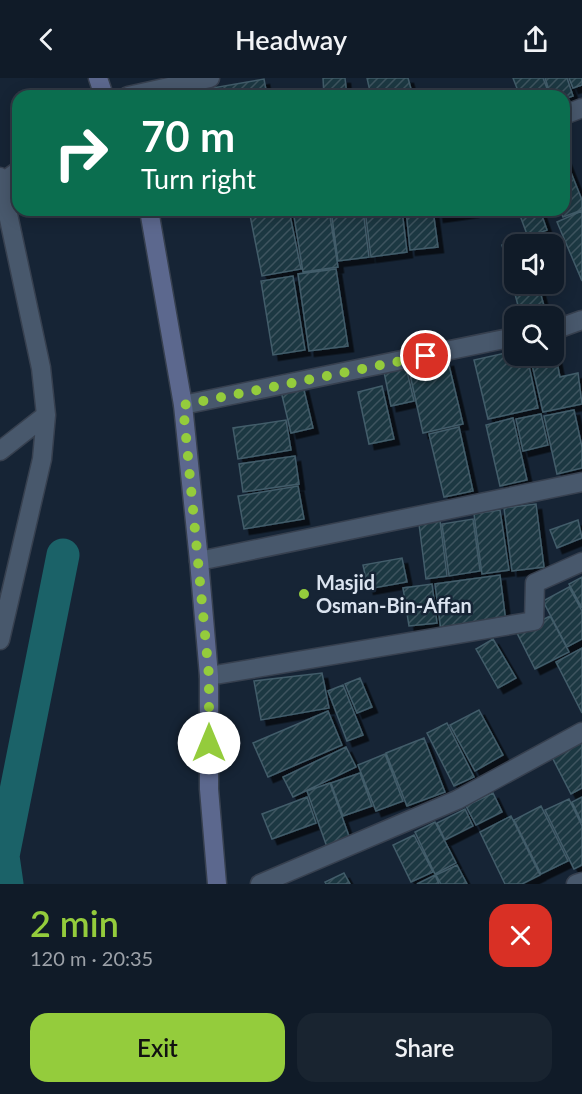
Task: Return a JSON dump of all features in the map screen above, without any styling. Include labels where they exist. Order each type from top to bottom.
[{"type":"street","points":[[155,90],[210,78]]},
{"type":"street","points":[[0,640],[42,459],[46,415],[40,368],[1,181]]},
{"type":"street","points":[[150,216],[183,405],[199,561],[209,676],[209,789],[217,884]]},
{"type":"street","points":[[564,326],[582,320]]},
{"type":"street","points":[[183,405],[504,340]]},
{"type":"street","points":[[0,451],[46,415]]},
{"type":"street","points":[[199,561],[582,482]]},
{"type":"street","points":[[209,676],[534,621],[535,583],[582,562]]},
{"type":"street","points":[[260,884],[457,800],[582,732]]},
{"type":"street","points":[[576,884],[582,882]]},
{"type":"building","points":[[323,78],[345,78],[346,90],[324,90]]},
{"type":"building","points":[[367,78],[408,78],[411,89],[405,90],[370,90]]},
{"type":"building","points":[[513,78],[543,78],[548,90],[518,90]]},
{"type":"building","points":[[545,78],[567,78],[573,96],[570,97],[570,90],[549,90]]},
{"type":"building","points":[[569,78],[582,78],[582,85],[573,88]]},
{"type":"building","points":[[264,79],[266,90],[201,90]]},
{"type":"building","points":[[570,170],[582,200],[582,210],[570,214]]},
{"type":"building","points":[[582,211],[582,281],[564,234],[557,222]]},
{"type":"building","points":[[250,216],[290,216],[301,269],[262,276]]},
{"type":"building","points":[[294,216],[330,216],[338,267],[303,272]]},
{"type":"building","points":[[332,216],[364,216],[369,257],[338,261]]},
{"type":"building","points":[[366,216],[403,216],[407,252],[371,257]]},
{"type":"building","points":[[407,216],[434,216],[438,247],[410,250]]},
{"type":"building","points":[[520,216],[542,216],[547,230],[536,234],[527,234]]},
{"type":"building","points":[[336,269],[348,346],[309,351],[298,274]]},
{"type":"building","points":[[293,276],[305,350],[273,355],[261,281]]},
{"type":"building","points":[[515,294],[541,294],[544,306],[518,306]]},
{"type":"building","points":[[504,353],[504,366],[529,366],[538,408],[488,419],[474,360]]},
{"type":"building","points":[[448,361],[463,424],[423,433],[409,370]]},
{"type":"building","points":[[532,366],[558,366],[560,377],[578,373],[582,404],[543,412]]},
{"type":"building","points":[[406,367],[414,401],[391,406],[384,372]]},
{"type":"building","points":[[303,386],[313,428],[291,433],[281,391]]},
{"type":"building","points":[[382,386],[394,439],[369,444],[358,392]]},
{"type":"building","points":[[574,410],[582,447],[582,468],[557,474],[544,416]]},
{"type":"building","points":[[541,414],[548,445],[523,451],[516,419]]},
{"type":"building","points":[[513,418],[527,480],[500,486],[486,425]]},
{"type":"building","points":[[286,420],[291,450],[238,459],[233,428]]},
{"type":"building","points":[[459,427],[473,491],[444,497],[429,434]]},
{"type":"building","points":[[295,456],[299,484],[243,492],[239,464]]},
{"type":"building","points":[[298,486],[304,519],[244,529],[238,496]]},
{"type":"building","points":[[536,504],[544,567],[512,571],[504,508]]},
{"type":"building","points":[[500,510],[509,570],[482,574],[474,514]]},
{"type":"building","points":[[473,519],[480,571],[449,576],[442,524]]},
{"type":"building","points":[[578,520],[582,538],[557,548],[550,530]]},
{"type":"building","points":[[440,521],[447,576],[426,579],[419,524]]},
{"type":"building","points":[[402,558],[407,582],[368,589],[363,565]]},
{"type":"building","points":[[500,575],[506,622],[441,631],[435,584]]},
{"type":"building","points":[[582,577],[582,608],[569,584]]},
{"type":"building","points":[[432,584],[437,623],[409,626],[403,588]]},
{"type":"building","points":[[569,587],[582,611],[582,639],[567,647],[543,601]]},
{"type":"building","points":[[550,616],[569,652],[535,669],[517,633]]},
{"type":"building","points":[[493,639],[516,678],[498,688],[476,649]]},
{"type":"building","points":[[582,648],[582,713],[556,662]]},
{"type":"building","points":[[322,673],[329,708],[261,720],[254,681]]},
{"type":"building","points":[[360,678],[372,707],[357,713],[345,684]]},
{"type":"building","points":[[343,685],[363,735],[347,741],[328,691]]},
{"type":"building","points":[[479,710],[503,755],[475,771],[450,725]]},
{"type":"building","points":[[328,711],[342,745],[268,777],[253,743]]},
{"type":"building","points":[[447,723],[474,777],[454,786],[427,733]]},
{"type":"building","points":[[424,738],[445,792],[407,806],[386,753]]},
{"type":"building","points":[[582,742],[582,788],[571,794],[552,757]]},
{"type":"building","points":[[346,747],[356,767],[293,797],[283,777]]},
{"type":"building","points":[[385,754],[403,801],[376,811],[358,765]]},
{"type":"building","points":[[360,773],[372,806],[343,816],[331,783]]},
{"type":"building","points":[[330,783],[350,839],[327,847],[307,791]]},
{"type":"building","points":[[493,793],[502,812],[476,825],[466,806]]},
{"type":"building","points":[[307,797],[316,823],[272,839],[262,814]]},
{"type":"building","points":[[582,797],[582,823],[572,802]]},
{"type":"building","points":[[569,799],[582,826],[582,865],[574,869],[545,810]]},
{"type":"building","points":[[541,806],[568,861],[541,874],[514,820]]},
{"type":"building","points":[[465,809],[473,826],[445,840],[437,823]]},
{"type":"building","points":[[511,816],[540,875],[522,884],[505,884],[480,832]]},
{"type":"building","points":[[435,822],[456,863],[435,874],[415,832]]},
{"type":"building","points":[[414,835],[433,872],[411,882],[393,845]]},
{"type":"building","points":[[457,865],[467,884],[441,884],[436,875]]},
{"type":"building","points":[[344,873],[350,884],[326,884],[325,882]]},
{"type":"building","points":[[435,875],[439,884],[417,884]]},
{"type":"waterway","points":[[7,884],[3,856],[63,555]]},
{"type":"place","name":"Masjid Osman-Bin-Affan","points":[[304,594]]},
{"type":"route","points":[[209,743],[209,676],[183,405],[426,356]]}]
